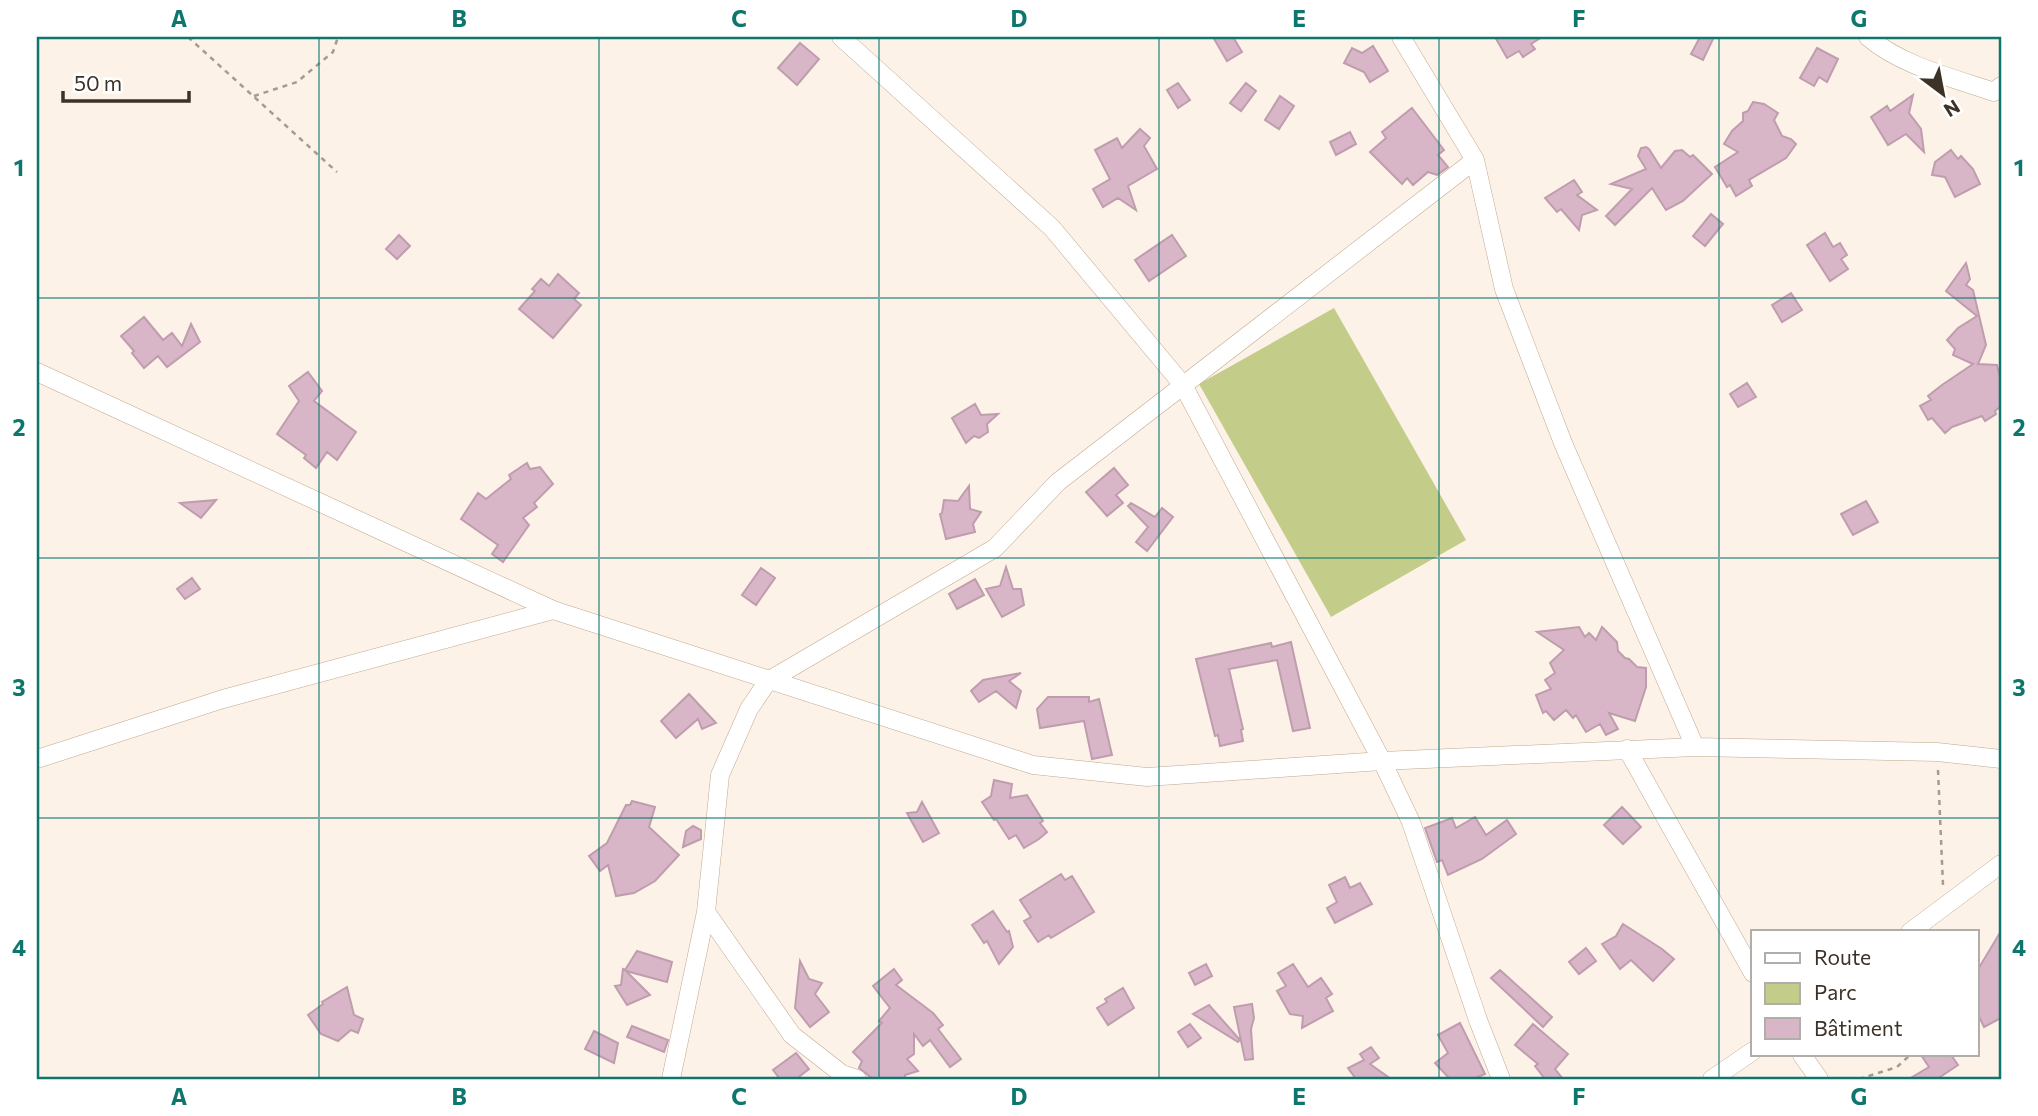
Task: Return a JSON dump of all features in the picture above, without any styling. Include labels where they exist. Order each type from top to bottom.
[{"type":"street","points":[[841,37],[1052,228],[1183,385],[1382,761],[1411,822],[1478,1020],[1501,1079]]},
{"type":"street","points":[[1401,37],[1475,160],[1504,289],[1563,443],[1695,747]]},
{"type":"street","points":[[1868,37],[1881,48],[1936,72],[1999,91]]},
{"type":"street","points":[[671,1079],[706,912],[720,775],[749,709],[768,681],[995,548],[1058,482],[1475,160]]},
{"type":"street","points":[[37,372],[553,610],[1033,765],[1147,777],[1382,761],[1695,747],[1876,753],[1937,752],[2001,760]]},
{"type":"street","points":[[37,759],[237,695],[553,610]]},
{"type":"street","points":[[1626,749],[1751,969]]},
{"type":"street","points":[[1913,930],[2001,864]]},
{"type":"street","points":[[706,912],[792,1035],[842,1074],[857,1079]]},
{"type":"street","points":[[1712,1079],[1751,1052]]},
{"type":"street","points":[[1803,1056],[1819,1079]]},
{"type":"path","points":[[188,37],[337,172]]},
{"type":"path","points":[[253,96],[297,82],[333,52],[338,37]]},
{"type":"path","points":[[1937,752],[1944,905]]},
{"type":"path","points":[[1859,1079],[1897,1067],[1909,1056]]},
{"type":"green space","points":[[1334,308],[1466,540],[1331,617],[1199,384]]},
{"type":"building","points":[[1213,37],[1233,37],[1242,52],[1227,61]]},
{"type":"building","points":[[1495,37],[1542,37],[1531,44],[1535,49],[1523,57],[1519,51],[1507,58]]},
{"type":"building","points":[[1700,37],[1714,37],[1703,60],[1691,54]]},
{"type":"building","points":[[800,43],[819,59],[797,85],[778,68]]},
{"type":"building","points":[[1373,46],[1388,71],[1370,82],[1364,72],[1344,63],[1352,48],[1362,53]]},
{"type":"building","points":[[1817,48],[1838,59],[1827,82],[1819,77],[1814,86],[1800,78]]},
{"type":"building","points":[[1178,83],[1190,100],[1178,108],[1167,90]]},
{"type":"building","points":[[1246,83],[1256,91],[1241,111],[1230,103]]},
{"type":"building","points":[[1913,95],[1909,113],[1921,129],[1924,152],[1906,134],[1888,145],[1871,117],[1887,106],[1890,111]]},
{"type":"building","points":[[1280,96],[1294,106],[1279,129],[1265,120]]},
{"type":"building","points":[[1753,102],[1764,104],[1778,113],[1774,120],[1782,136],[1796,144],[1786,158],[1749,180],[1752,186],[1736,196],[1715,167],[1738,152],[1724,144],[1732,131],[1743,121],[1743,113],[1748,111]]},
{"type":"building","points":[[1412,108],[1444,150],[1438,155],[1448,167],[1437,175],[1428,172],[1413,185],[1407,178],[1402,184],[1370,152],[1386,138],[1382,132]]},
{"type":"building","points":[[1140,129],[1150,138],[1144,146],[1157,169],[1128,186],[1136,210],[1118,198],[1103,207],[1093,189],[1110,179],[1095,150],[1117,138],[1122,148]]},
{"type":"building","points":[[1350,132],[1356,144],[1336,155],[1330,142]]},
{"type":"building","points":[[1646,147],[1661,168],[1675,151],[1682,150],[1690,157],[1693,155],[1712,174],[1683,201],[1666,210],[1652,188],[1615,225],[1606,216],[1632,189],[1611,184],[1646,169],[1638,156],[1641,148]]},
{"type":"building","points":[[1951,150],[1958,159],[1961,156],[1973,169],[1980,184],[1955,197],[1945,177],[1932,175],[1935,162]]},
{"type":"building","points":[[1574,180],[1582,192],[1577,195],[1597,210],[1582,215],[1579,230],[1561,209],[1557,212],[1545,198]]},
{"type":"building","points":[[1711,214],[1723,224],[1705,246],[1693,236]]},
{"type":"building","points":[[1825,233],[1833,247],[1840,243],[1847,255],[1841,259],[1848,269],[1830,281],[1807,245]]},
{"type":"building","points":[[399,235],[410,246],[397,259],[386,249]]},
{"type":"building","points":[[1172,235],[1186,256],[1149,281],[1135,260]]},
{"type":"building","points":[[1966,263],[1970,279],[1966,285],[1973,290],[1986,345],[1978,364],[1997,365],[2001,381],[2001,406],[1995,411],[1996,414],[1985,421],[1982,416],[1952,427],[1945,433],[1932,418],[1928,420],[1920,406],[1931,400],[1928,396],[1973,364],[1953,355],[1955,349],[1947,340],[1958,328],[1977,316],[1946,291]]},
{"type":"building","points":[[558,274],[579,293],[574,299],[581,305],[553,338],[519,309],[535,291],[532,289],[541,279],[549,286]]},
{"type":"building","points":[[1791,293],[1802,310],[1782,322],[1772,305]]},
{"type":"building","points":[[144,317],[163,340],[172,333],[182,346],[191,324],[200,342],[167,367],[158,356],[144,368],[121,336]]},
{"type":"building","points":[[308,372],[322,391],[314,401],[356,432],[337,460],[327,452],[316,468],[304,458],[306,455],[277,434],[299,401],[289,386]]},
{"type":"building","points":[[1747,383],[1756,397],[1738,407],[1730,394]]},
{"type":"building","points":[[975,404],[981,415],[998,414],[987,424],[988,432],[979,438],[974,436],[966,443],[952,418]]},
{"type":"building","points":[[527,463],[530,469],[540,467],[553,484],[534,503],[537,507],[523,518],[529,525],[503,562],[492,554],[498,545],[461,519],[478,493],[486,499],[511,479],[509,475]]},
{"type":"building","points":[[1114,468],[1128,485],[1116,495],[1123,503],[1107,516],[1086,492]]},
{"type":"building","points":[[969,486],[970,509],[981,512],[973,524],[975,532],[946,539],[940,514],[944,500],[958,501]]},
{"type":"building","points":[[216,500],[201,518],[180,503]]},
{"type":"building","points":[[1866,501],[1878,522],[1853,535],[1841,514]]},
{"type":"building","points":[[1131,503],[1155,517],[1162,508],[1173,517],[1147,551],[1136,542],[1148,527],[1128,506]]},
{"type":"building","points":[[1006,567],[1013,589],[1021,589],[1024,605],[1002,617],[986,589],[1000,586]]},
{"type":"building","points":[[761,568],[775,578],[756,605],[742,595]]},
{"type":"building","points":[[192,578],[200,589],[185,599],[177,589]]},
{"type":"building","points":[[975,579],[984,595],[957,609],[949,594]]},
{"type":"building","points":[[1579,627],[1585,637],[1589,633],[1596,640],[1602,627],[1617,642],[1618,651],[1625,658],[1637,667],[1646,668],[1646,687],[1635,721],[1609,713],[1618,729],[1606,735],[1600,724],[1586,732],[1576,715],[1573,718],[1566,710],[1554,720],[1546,711],[1543,713],[1536,695],[1551,689],[1545,680],[1555,673],[1550,663],[1564,650],[1537,632]]},
{"type":"building","points":[[1291,642],[1310,728],[1293,731],[1277,660],[1229,669],[1243,729],[1243,741],[1220,746],[1218,735],[1215,736],[1196,659],[1271,643],[1272,647]]},
{"type":"building","points":[[1021,673],[1009,681],[1021,691],[1016,708],[996,691],[979,702],[971,691],[983,680]]},
{"type":"building","points":[[689,694],[716,723],[702,729],[698,719],[676,738],[661,721]]},
{"type":"building","points":[[1048,697],[1089,697],[1089,702],[1099,699],[1112,755],[1092,759],[1084,721],[1040,728],[1037,709]]},
{"type":"building","points":[[994,780],[1012,784],[1010,798],[1027,795],[1043,821],[1040,823],[1047,832],[1024,848],[1016,835],[1009,839],[982,802],[991,796]]},
{"type":"building","points":[[632,801],[655,807],[649,827],[679,855],[655,881],[634,893],[616,896],[608,865],[600,871],[589,856],[607,843],[626,805],[630,805]]},
{"type":"building","points":[[922,802],[939,833],[923,842],[907,813],[917,812]]},
{"type":"building","points":[[1622,807],[1641,827],[1623,844],[1604,825]]},
{"type":"building","points":[[1475,817],[1486,835],[1507,820],[1516,834],[1482,859],[1448,875],[1442,860],[1437,862],[1425,828],[1452,818],[1456,828]]},
{"type":"building","points":[[693,826],[701,830],[701,839],[683,847],[686,831]]},
{"type":"building","points":[[1061,874],[1065,880],[1072,876],[1094,912],[1051,938],[1049,935],[1038,942],[1024,921],[1031,917],[1020,900]]},
{"type":"building","points":[[1345,877],[1350,888],[1360,883],[1372,904],[1335,923],[1327,908],[1337,902],[1329,885]]},
{"type":"building","points":[[993,911],[1007,932],[1009,931],[1013,947],[999,964],[987,941],[984,943],[972,925]]},
{"type":"building","points":[[1623,924],[1674,959],[1653,981],[1631,960],[1620,969],[1602,944],[1616,936]]},
{"type":"building","points":[[2001,931],[2001,1018],[1984,1027],[1979,1016],[1979,968]]},
{"type":"building","points":[[1586,948],[1596,961],[1579,974],[1569,962]]},
{"type":"building","points":[[637,951],[672,962],[667,982],[626,971],[650,995],[627,1005],[615,986],[621,985],[623,969],[625,970]]},
{"type":"building","points":[[800,961],[809,979],[822,983],[815,994],[829,1012],[810,1027],[795,1008]]},
{"type":"building","points":[[1206,964],[1212,976],[1195,985],[1189,973]]},
{"type":"building","points":[[1293,964],[1308,987],[1321,978],[1332,994],[1326,998],[1333,1011],[1302,1028],[1303,1016],[1290,1014],[1277,991],[1286,986],[1278,973]]},
{"type":"building","points":[[894,969],[902,980],[896,985],[933,1013],[943,1025],[938,1029],[961,1059],[950,1067],[930,1040],[923,1046],[914,1034],[914,1054],[907,1059],[918,1071],[905,1075],[905,1079],[873,1079],[859,1068],[862,1061],[853,1052],[882,1023],[879,1021],[890,1008],[873,986]]},
{"type":"building","points":[[1500,970],[1552,1017],[1543,1027],[1491,978]]},
{"type":"building","points":[[347,987],[354,1015],[363,1019],[358,1033],[351,1030],[338,1041],[321,1034],[308,1015],[323,1004],[322,1002]]},
{"type":"building","points":[[1123,988],[1134,1008],[1108,1025],[1097,1008],[1107,1002],[1105,999]]},
{"type":"building","points":[[1252,1004],[1253,1059],[1245,1060],[1234,1007]]},
{"type":"building","points":[[1209,1005],[1240,1040],[1238,1042],[1193,1014]]},
{"type":"building","points":[[1460,1023],[1485,1074],[1473,1079],[1450,1079],[1435,1063],[1448,1053],[1438,1035]]},
{"type":"building","points":[[1190,1024],[1201,1038],[1188,1047],[1178,1032]]},
{"type":"building","points":[[1533,1024],[1568,1054],[1555,1069],[1563,1079],[1545,1079],[1535,1066],[1538,1064],[1515,1045]]},
{"type":"building","points":[[632,1026],[668,1040],[664,1052],[627,1037]]},
{"type":"building","points":[[594,1031],[618,1043],[614,1063],[585,1049]]},
{"type":"building","points":[[1371,1047],[1379,1058],[1370,1064],[1391,1079],[1356,1079],[1348,1068],[1364,1060],[1360,1054]]},
{"type":"building","points":[[796,1053],[809,1069],[796,1079],[780,1079],[773,1070]]},
{"type":"building","points":[[1922,1056],[1952,1056],[1958,1065],[1937,1079],[1909,1079],[1929,1067]]}]
